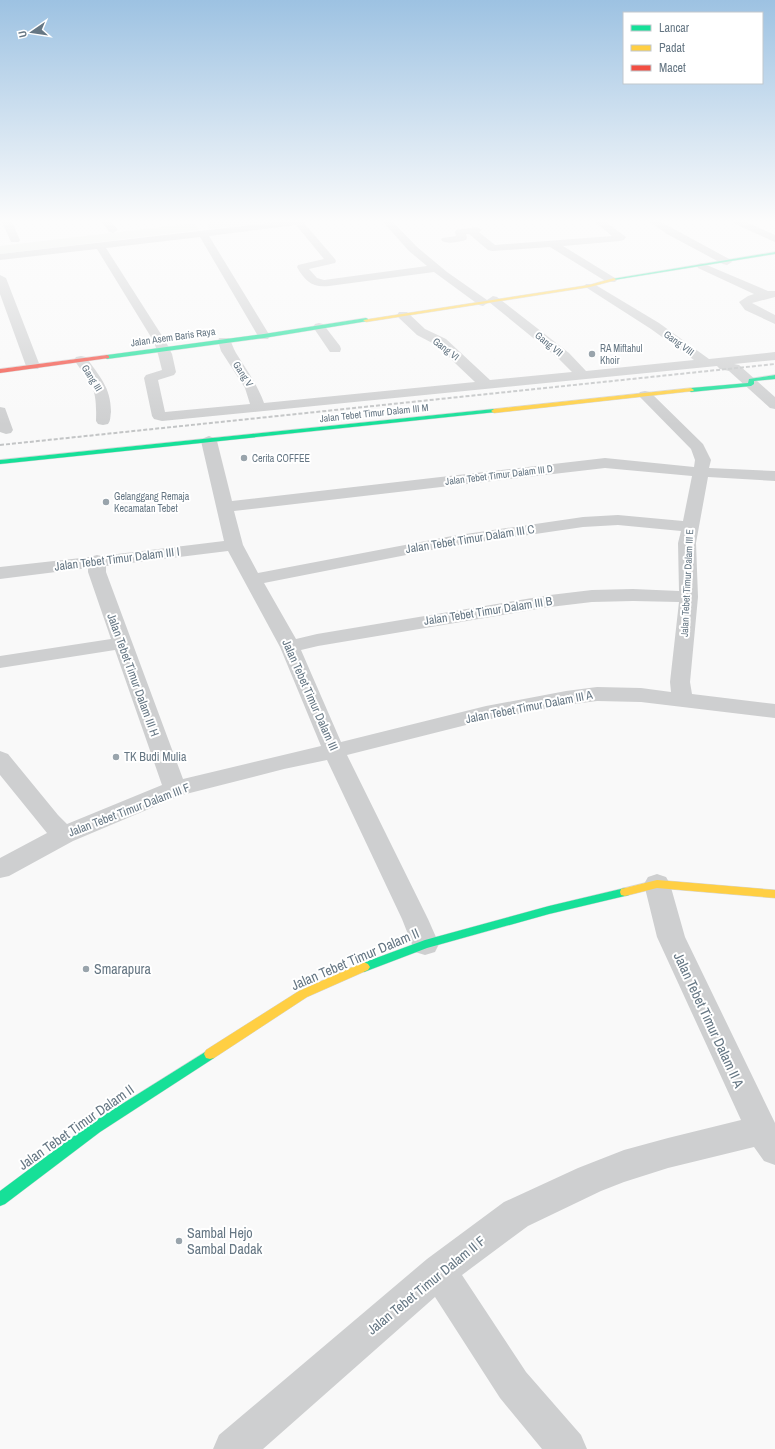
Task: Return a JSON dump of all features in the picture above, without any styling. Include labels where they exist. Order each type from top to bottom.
[{"type":"street","points":[[2,290],[4,300],[34,366]]},
{"type":"street","points":[[127,290],[164,349],[169,372],[151,378],[159,416],[165,418],[775,356]]},
{"type":"street","points":[[236,290],[264,336]]},
{"type":"street","name":"Gang VII","points":[[470,290],[564,356],[583,376]]},
{"type":"street","name":"Jalan Asem Baris Raya","points":[[0,371],[264,336],[565,290]]},
{"type":"street","name":"Gang VIII","points":[[596,290],[713,362],[734,368],[775,405]]},
{"type":"street","points":[[757,290],[770,295]]},
{"type":"street","points":[[770,295],[747,300],[745,304],[775,320]]},
{"type":"street","name":"Gang VI","points":[[403,315],[421,332],[441,342],[488,385]]},
{"type":"street","points":[[319,328],[335,349]]},
{"type":"street","name":"Gang V","points":[[224,341],[228,351],[252,388],[259,408]]},
{"type":"street","name":"Gang III","points":[[80,360],[94,377],[101,390],[103,399],[103,420]]},
{"type":"street","name":"Jalan Tebet Timur Dalam III M","points":[[0,462],[209,442],[751,384],[751,380],[775,377]]},
{"type":"street","name":"Jalan Tebet Timur Dalam III E","points":[[645,395],[698,447],[703,460],[687,543],[689,597],[680,682],[682,699]]},
{"type":"street","points":[[0,411],[6,430]]},
{"type":"street","name":"Jalan Tebet Timur Dalam III","points":[[209,442],[234,544],[290,647],[334,751],[415,919],[425,944]]},
{"type":"street","name":"Jalan Tebet Timur Dalam III D","points":[[224,507],[605,463],[701,472],[775,476]]},
{"type":"street","name":"Jalan Tebet Timur Dalam III C","points":[[254,579],[452,541],[582,522],[618,520],[689,527]]},
{"type":"street","name":"Jalan Tebet Timur Dalam III I","points":[[0,573],[234,544]]},
{"type":"street","name":"Jalan Tebet Timur Dalam III H","points":[[97,560],[97,572],[121,643],[175,789]]},
{"type":"street","name":"Jalan Tebet Timur Dalam III B","points":[[290,647],[317,640],[550,601],[592,596],[632,595],[689,597]]},
{"type":"street","points":[[0,662],[121,643]]},
{"type":"street","name":"Jalan Tebet Timur Dalam III A","points":[[334,751],[486,713],[566,698],[597,694],[641,695],[775,711]]},
{"type":"street","name":"Jalan Tebet Timur Dalam III F","points":[[0,869],[64,835],[175,789],[284,761],[334,751]]},
{"type":"street","points":[[0,759],[49,821],[64,835]]},
{"type":"street","name":"Jalan Tebet Timur Dalam II","points":[[0,1199],[95,1128],[303,994],[364,967],[425,944],[548,910],[657,884],[775,894]]},
{"type":"street","name":"Jalan Tebet Timur Dalam II A","points":[[657,884],[671,937],[768,1140]]},
{"type":"street","name":"Jalan Tebet Timur Dalam II F","points":[[233,1449],[439,1271],[516,1214],[590,1179],[624,1166],[668,1153],[768,1140]]},
{"type":"street","points":[[439,1271],[513,1385],[567,1449]]},
{"type":"railway","points":[[0,445],[775,364]]},
{"type":"traffic: fast","points":[[107,357],[264,336],[366,320]]},
{"type":"traffic: fast","points":[[691,390],[751,384],[751,380],[775,377]]},
{"type":"traffic: fast","points":[[0,462],[494,411]]},
{"type":"traffic: fast","points":[[364,967],[425,944],[549,910],[625,892]]},
{"type":"traffic: fast","points":[[0,1199],[95,1128],[210,1054]]},
{"type":"traffic: slow","points":[[366,320],[566,290]]},
{"type":"traffic: slow","points":[[494,411],[691,390]]},
{"type":"traffic: slow","points":[[625,892],[657,884],[775,894]]},
{"type":"traffic: slow","points":[[210,1054],[303,994],[364,967]]},
{"type":"traffic: jam","points":[[0,371],[107,357]]},
{"type":"place","name":"RA Miftahul Khoir","points":[[592,354]]},
{"type":"place","name":"Cerita COFFEE","points":[[244,458]]},
{"type":"place","name":"Gelanggang Remaja Kecamatan Tebet","points":[[106,502]]},
{"type":"place","name":"TK Budi Mulia","points":[[116,757]]},
{"type":"place","name":"Smarapura","points":[[86,969]]},
{"type":"place","name":"Sambal Hejo Sambal Dadak","points":[[179,1241]]}]
